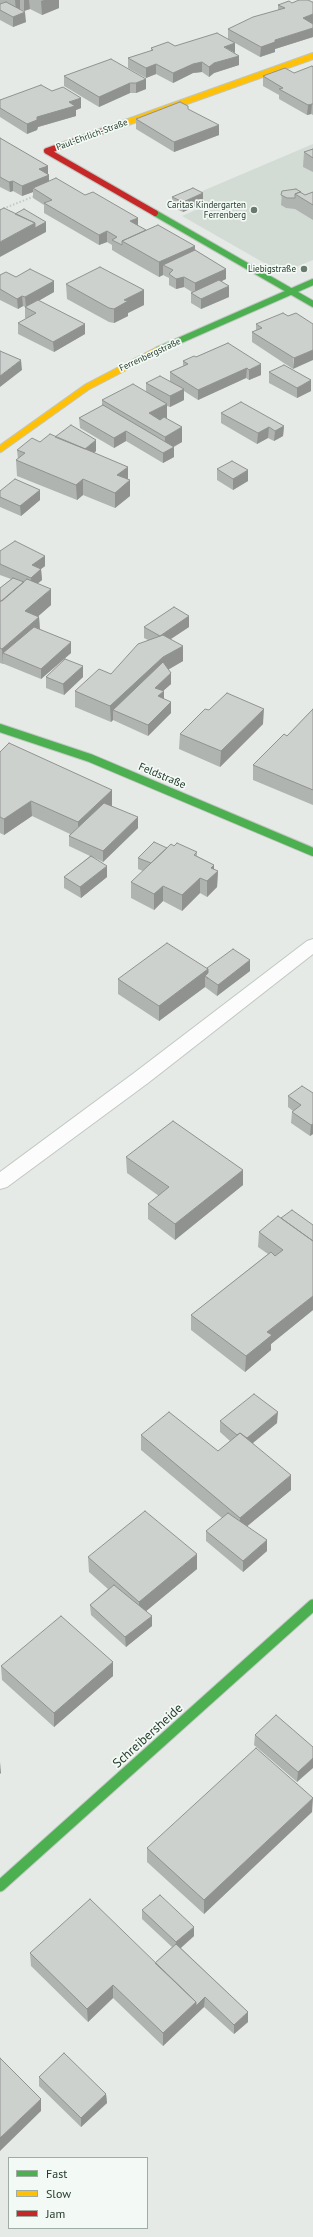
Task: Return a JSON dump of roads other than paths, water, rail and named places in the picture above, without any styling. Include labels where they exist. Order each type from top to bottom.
[{"type":"street","name":"Paul-Ehrlich-Straße","points":[[290,292],[47,151],[313,56]]},
{"type":"street","name":"Ferrenbergstraße","points":[[0,449],[87,387],[138,359],[313,282]]},
{"type":"street","points":[[290,292],[313,304]]},
{"type":"street","name":"Feldstraße","points":[[0,728],[90,758],[313,852]]},
{"type":"street","name":"Schreibersheide","points":[[0,1886],[313,1605]]},
{"type":"lane","points":[[0,1182],[141,1078],[313,945]]},
{"type":"place","name":"Caritas Kindergarten Ferrenberg","points":[[254,210]]},
{"type":"place","name":"Liebigstraße","points":[[304,269]]}]
